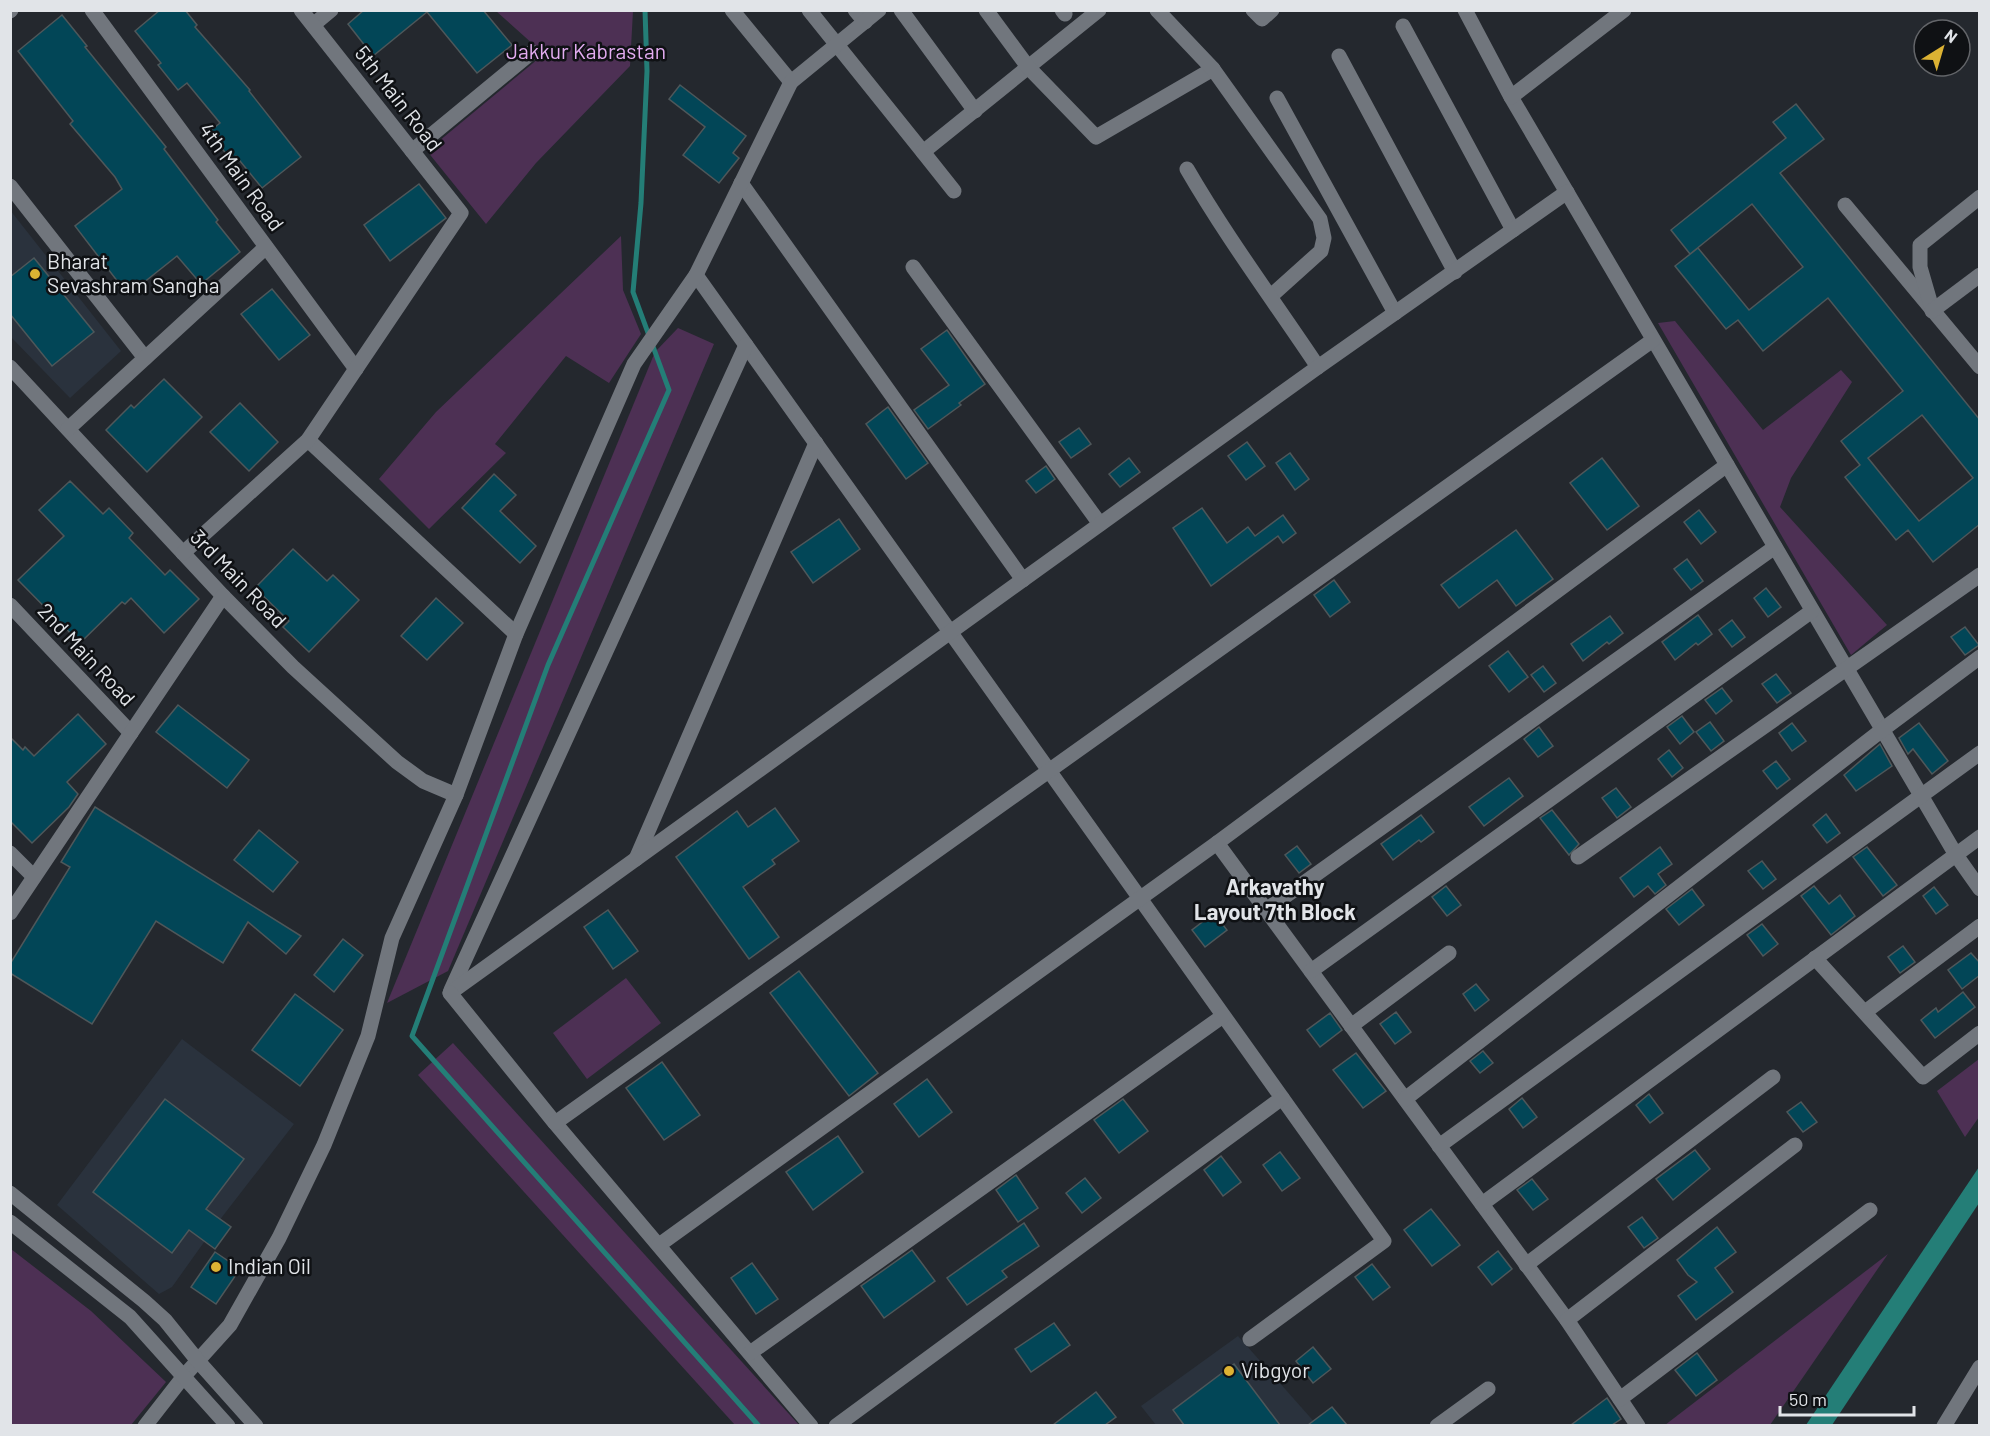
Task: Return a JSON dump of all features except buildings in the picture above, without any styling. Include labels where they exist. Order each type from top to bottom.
[{"type":"street","name":"4th Main Road","points":[[92,10],[356,369]]},
{"type":"street","name":"5th Main Road","points":[[301,10],[461,213],[356,369]]},
{"type":"street","points":[[313,25],[331,10]]},
{"type":"street","points":[[732,10],[791,82]]},
{"type":"street","points":[[809,10],[954,191]]},
{"type":"street","points":[[145,1425],[184,1376],[230,1325],[279,1238],[324,1145],[368,1036],[392,938],[456,795],[516,634],[634,364],[696,275],[791,82],[836,45],[860,16],[879,10]]},
{"type":"street","points":[[900,10],[975,111]]},
{"type":"street","points":[[986,10],[1028,67],[1096,137],[1213,69]]},
{"type":"street","points":[[923,152],[1099,10]]},
{"type":"street","points":[[1157,10],[1213,69],[1320,219],[1324,238],[1321,251],[1271,296]]},
{"type":"street","points":[[1253,10],[1262,19],[1272,10]]},
{"type":"street","points":[[1466,10],[1511,97],[1653,340],[1956,855],[1980,889]]},
{"type":"street","points":[[1511,97],[1606,16],[1624,10]]},
{"type":"street","points":[[1402,26],[1513,230]]},
{"type":"street","points":[[412,151],[532,52]]},
{"type":"street","points":[[1340,56],[1455,272]]},
{"type":"street","points":[[1277,98],[1395,313]]},
{"type":"street","points":[[1187,170],[1214,215],[1318,367]]},
{"type":"street","points":[[741,183],[1023,580]]},
{"type":"street","points":[[10,186],[145,358]]},
{"type":"street","points":[[450,993],[1318,367],[1567,192]]},
{"type":"street","points":[[1932,311],[1920,267],[1920,245],[1980,197]]},
{"type":"street","points":[[1845,205],[1980,367]]},
{"type":"street","points":[[68,429],[266,247]]},
{"type":"street","points":[[913,267],[1100,524]]},
{"type":"street","points":[[696,275],[1384,1241],[1250,1339]]},
{"type":"street","points":[[1932,311],[1980,275]]},
{"type":"street","points":[[555,1123],[1653,340]]},
{"type":"street","points":[[450,993],[746,345]]},
{"type":"street","name":"3rd Main Road","points":[[10,367],[223,596],[293,667],[397,762],[423,781],[456,795]]},
{"type":"street","points":[[183,553],[308,440],[356,369]]},
{"type":"street","points":[[308,440],[516,634]]},
{"type":"street","points":[[635,859],[816,443]]},
{"type":"street","points":[[659,1245],[1217,843],[1727,465]]},
{"type":"street","points":[[1266,910],[1775,547]]},
{"type":"street","points":[[1578,857],[1980,575]]},
{"type":"street","points":[[10,913],[223,596]]},
{"type":"street","name":"2nd Main Road","points":[[10,605],[131,733]]},
{"type":"street","points":[[1311,971],[1812,611]]},
{"type":"street","points":[[1405,1099],[1882,730],[1980,657]]},
{"type":"street","points":[[1439,1146],[1980,753]]},
{"type":"street","points":[[1482,1204],[1980,837]]},
{"type":"street","points":[[1217,843],[1567,1320],[1638,1425]]},
{"type":"street","points":[[10,853],[34,878]]},
{"type":"street","points":[[1864,1012],[1980,926]]},
{"type":"street","points":[[1351,1026],[1449,953]]},
{"type":"street","points":[[1815,958],[1923,1077],[1980,1033]]},
{"type":"street","points":[[450,993],[555,1123],[812,1425]]},
{"type":"street","points":[[750,1353],[1223,1016]]},
{"type":"street","points":[[1526,1265],[1773,1077]]},
{"type":"street","points":[[836,1425],[1282,1098]]},
{"type":"street","points":[[1567,1320],[1795,1145]]},
{"type":"street","points":[[10,1193],[165,1320],[198,1361],[256,1425]]},
{"type":"street","points":[[1620,1398],[1870,1210]]},
{"type":"street","points":[[10,1222],[130,1317],[228,1425]]},
{"type":"street","points":[[1944,1425],[1980,1366]]},
{"type":"street","points":[[1437,1425],[1488,1389]]},
{"type":"shaded area","name":"Bharat Sevashram Sangha","points":[[10,210],[121,351],[70,398],[11,337]]},
{"type":"shaded area","points":[[182,1039],[294,1124],[222,1217],[172,1287],[159,1294],[57,1205]]},
{"type":"shaded area","points":[[1979,1167],[1979,1203],[1832,1425],[1806,1425]]},
{"type":"shaded area","name":"Vibgyor","points":[[1238,1336],[1317,1425],[1156,1425],[1141,1406]]},
{"type":"green space","name":"Jakkur Kabrastan","points":[[496,11],[633,11],[630,66],[536,163],[486,224],[427,151],[544,54]]},
{"type":"green space","points":[[621,236],[623,290],[641,334],[609,383],[566,356],[495,444],[506,453],[429,529],[379,479],[436,412]]},
{"type":"green space","points":[[1675,321],[1763,430],[1841,370],[1852,382],[1791,478],[1780,507],[1887,625],[1851,655],[1658,323]]},
{"type":"green space","points":[[678,328],[714,344],[448,971],[387,1003],[655,352]]},
{"type":"green space","points":[[626,978],[661,1023],[587,1079],[553,1033]]},
{"type":"green space","points":[[453,1043],[799,1425],[735,1425],[418,1075]]},
{"type":"green space","points":[[1979,1059],[1979,1117],[1965,1137],[1937,1091]]},
{"type":"green space","points":[[11,1249],[91,1311],[166,1382],[131,1425],[11,1425]]},
{"type":"green space","points":[[1888,1254],[1770,1425],[1665,1425]]},
{"type":"waterway","points":[[645,10],[647,71],[641,203],[633,292],[669,390],[548,665],[412,1036],[759,1426]]},
{"type":"place","name":"Bharat Sevashram Sangha","points":[[35,274]]},
{"type":"place","name":"Indian Oil","points":[[216,1267]]},
{"type":"place","name":"Vibgyor","points":[[1229,1371]]},
{"type":"district","name":"Arkavathy Layout 7th Block","points":[[1275,900]]}]
